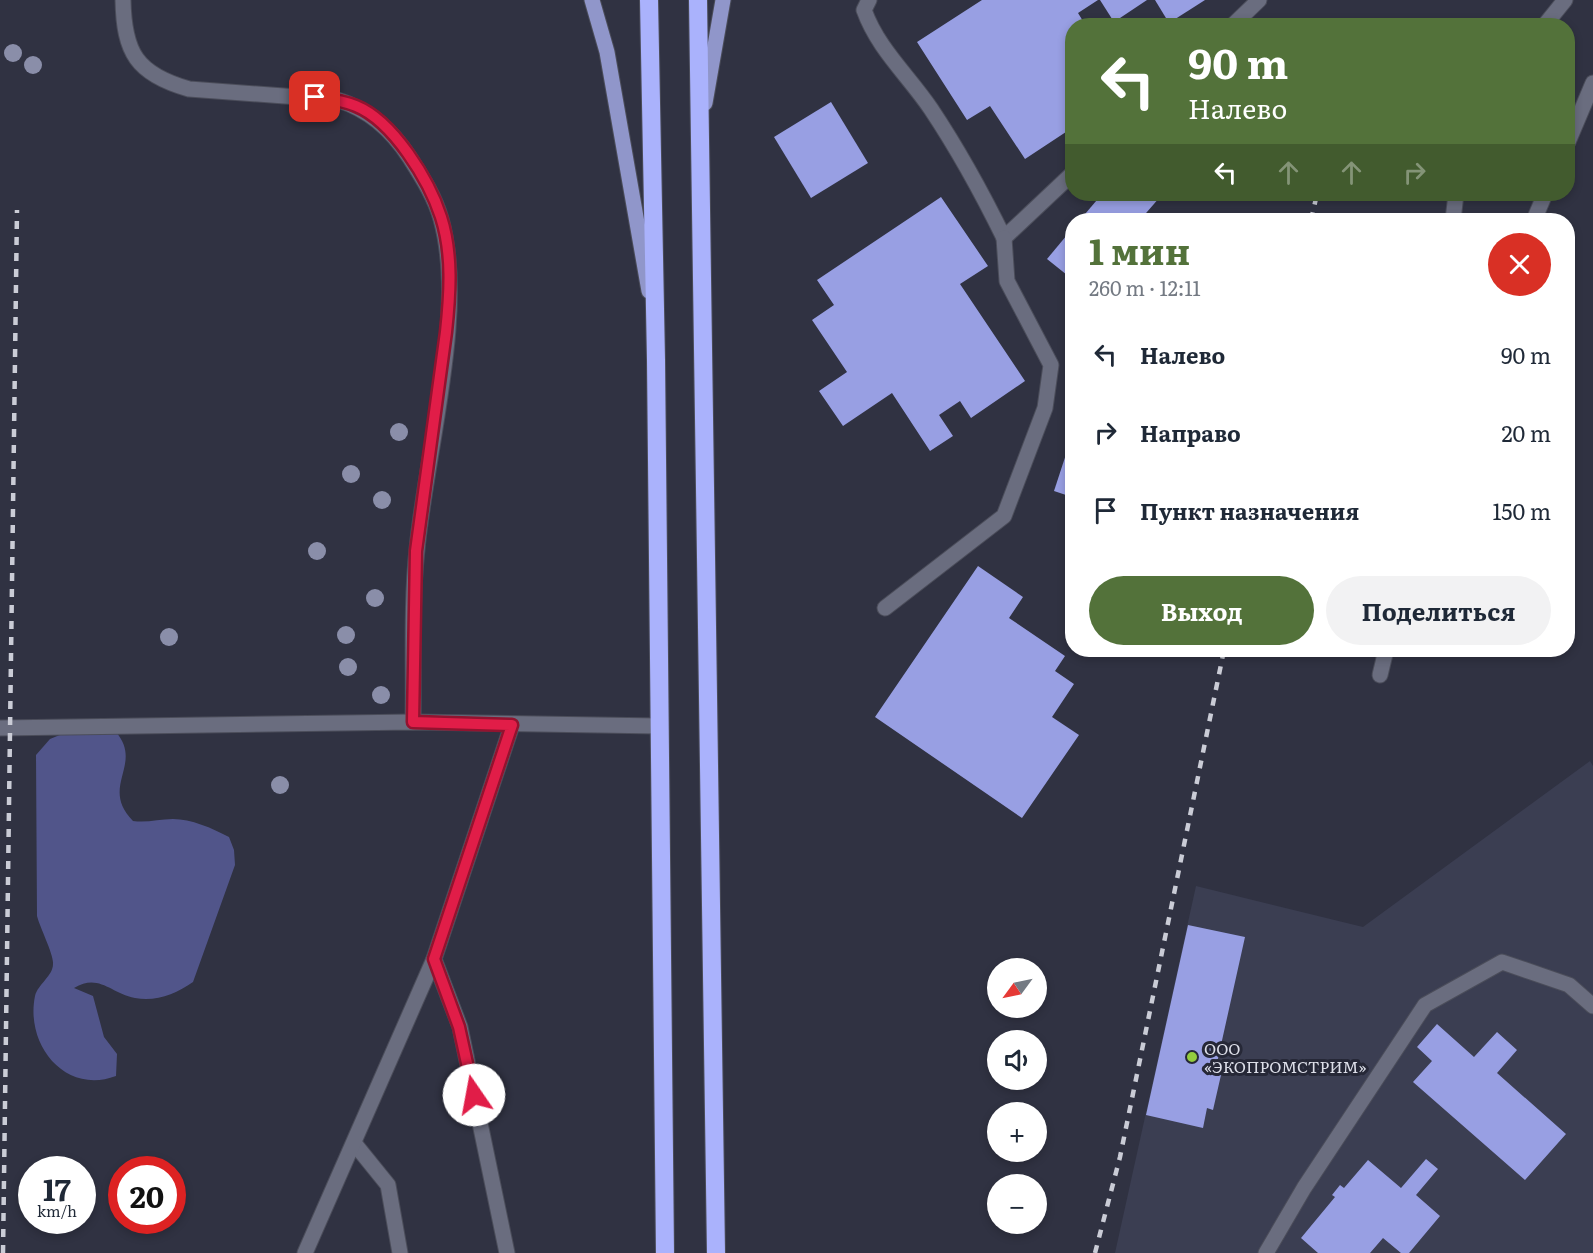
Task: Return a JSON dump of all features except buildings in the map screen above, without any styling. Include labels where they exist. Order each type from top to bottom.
[{"type":"highway","points":[[649,0],[656,329],[664,1253]]},
{"type":"highway","points":[[698,0],[707,793],[716,1253]]},
{"type":"main road","points":[[592,0],[607,52],[656,329]]},
{"type":"main road","points":[[700,129],[723,0]]},
{"type":"lane","points":[[123,0],[126,42],[138,62],[156,76],[173,84],[189,88],[338,100],[357,106],[373,116],[406,151],[431,194],[441,218],[446,242],[449,299],[443,362],[416,551],[413,722]]},
{"type":"lane","points":[[869,0],[864,10],[873,34],[930,108],[977,181],[1004,238],[1007,281],[1051,365],[1045,408],[1004,516],[885,608]]},
{"type":"lane","points":[[1240,18],[1259,0]]},
{"type":"lane","points":[[1550,18],[1565,0]]},
{"type":"lane","points":[[1575,125],[1593,83]]},
{"type":"lane","points":[[1004,238],[1065,181]]},
{"type":"lane","points":[[1380,675],[1384,657]]},
{"type":"lane","points":[[0,728],[413,722],[658,726]]},
{"type":"lane","points":[[305,1253],[434,959],[512,725]]},
{"type":"lane","points":[[434,959],[459,1027],[507,1253]]},
{"type":"lane","points":[[1266,1253],[1304,1188],[1425,1005],[1502,962],[1569,985],[1593,1006]]},
{"type":"lane","points":[[354,1143],[388,1185],[400,1253]]},
{"type":"shaded area","points":[[67,732],[116,732],[126,755],[120,797],[133,821],[180,819],[194,822],[229,837],[234,850],[235,865],[193,982],[173,993],[151,999],[126,996],[98,983],[83,984],[74,988],[93,996],[104,1037],[117,1054],[116,1076],[97,1080],[80,1078],[65,1072],[53,1062],[36,1032],[34,1014],[35,996],[51,972],[53,964],[37,916],[36,755],[50,739]]},
{"type":"shaded area","points":[[1590,761],[1593,766],[1593,1253],[1115,1253],[1196,886],[1363,927]]},
{"type":"railway","points":[[1313,213],[1315,201]]},
{"type":"railway","points":[[3,1253],[17,210]]},
{"type":"railway","points":[[1095,1253],[1120,1157],[1223,657]]},
{"type":"place","name":"ООО «ЭКОПРОМСТРИМ»","points":[[1192,1057]]},
{"type":"route","points":[[315,97],[338,100],[357,106],[373,116],[390,132],[406,151],[431,194],[441,218],[446,242],[449,299],[446,332],[416,551],[413,722],[512,725],[434,959],[459,1027],[474,1095]]}]
